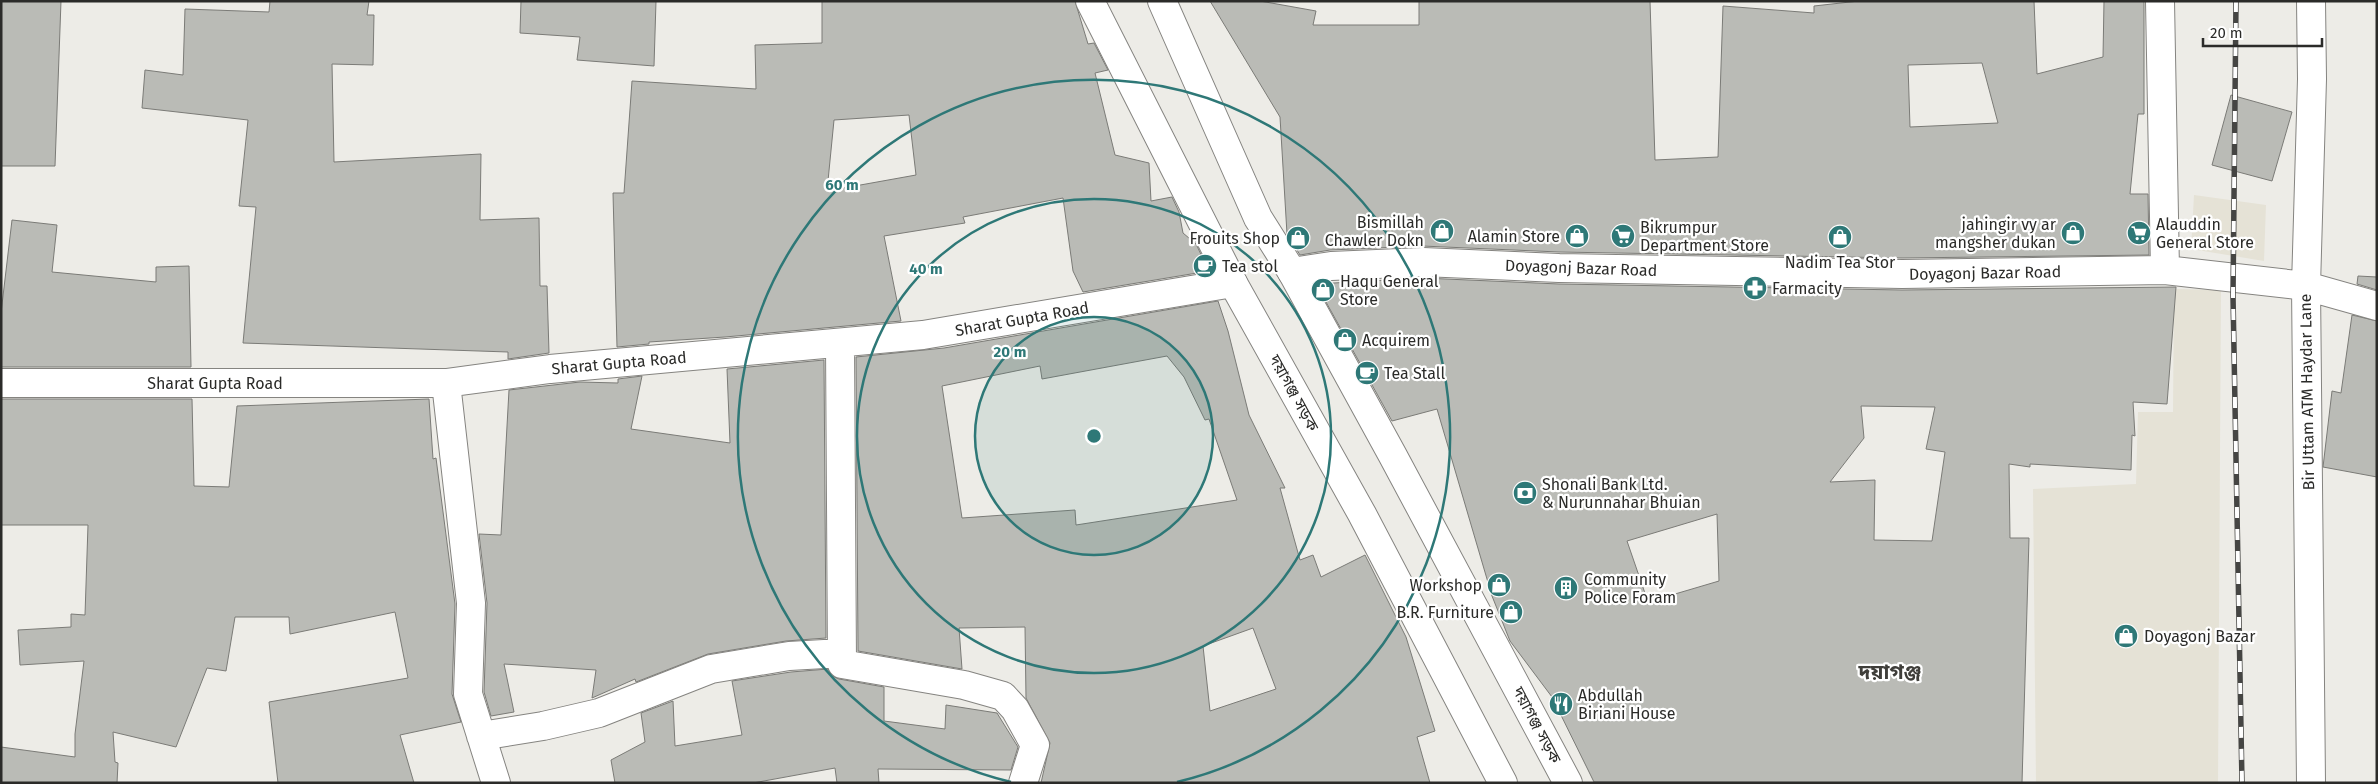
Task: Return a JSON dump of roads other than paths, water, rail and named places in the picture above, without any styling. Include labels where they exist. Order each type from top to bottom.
[{"type":"street","name":"দয়াগঞ্জ সড়ক","points":[[1090,1],[1232,282],[1362,514],[1504,783]]},
{"type":"street","name":"দয়াগঞ্জ সড়ক","points":[[1162,1],[1258,218],[1292,272],[1568,783]]},
{"type":"street","points":[[2160,1],[2165,270]]},
{"type":"street","name":"Bir Uttam ATM Haydar Lane","points":[[2311,1],[2312,79],[2306,286],[2311,783]]},
{"type":"street","name":"Doyagonj Bazar Road","points":[[1292,272],[1331,266],[1423,262],[1559,268],[1826,274],[2165,270],[2306,286],[2377,306]]},
{"type":"street","name":"Sharat Gupta Road","points":[[1,383],[446,383],[550,369],[923,336],[1232,282]]},
{"type":"street","points":[[840,343],[842,664],[964,685],[1003,696],[1015,710],[1035,745],[1023,783]]},
{"type":"street","points":[[446,383],[471,603],[468,694],[496,783]]},
{"type":"street","points":[[481,736],[543,726],[599,713],[711,669],[789,656],[842,654]]},
{"type":"railway","points":[[2236,1],[2233,296],[2242,783]]},
{"type":"place","name":"Bismillah Chawler Dokn","points":[[1442,231]]},
{"type":"place","name":"jahingir vy ar mangsher dukan","points":[[2073,233]]},
{"type":"place","name":"Alauddin General Store","points":[[2139,233]]},
{"type":"place","name":"Alamin Store","points":[[1577,236]]},
{"type":"place","name":"Bikrumpur Department Store","points":[[1623,236]]},
{"type":"place","name":"Nadim Tea Stor","points":[[1840,237]]},
{"type":"place","name":"Frouits Shop","points":[[1298,238]]},
{"type":"place","name":"Tea stol","points":[[1205,266]]},
{"type":"place","name":"Farmacity","points":[[1755,288]]},
{"type":"place","name":"Haqu General Store","points":[[1323,290]]},
{"type":"place","name":"Acquirem","points":[[1345,340]]},
{"type":"place","name":"Tea Stall","points":[[1367,373]]},
{"type":"place","name":"Shonali Bank Ltd. & Nurunnahar Bhuian","points":[[1525,493]]},
{"type":"place","name":"Workshop","points":[[1499,585]]},
{"type":"place","name":"Community Police Foram","points":[[1566,588]]},
{"type":"place","name":"B.R. Furniture","points":[[1511,612]]},
{"type":"place","name":"Doyagonj Bazar","points":[[2126,636]]},
{"type":"place","name":"Abdullah Biriani House","points":[[1561,704]]},
{"type":"district","name":"দয়াগঞ্জ","points":[[1890,672]]}]
